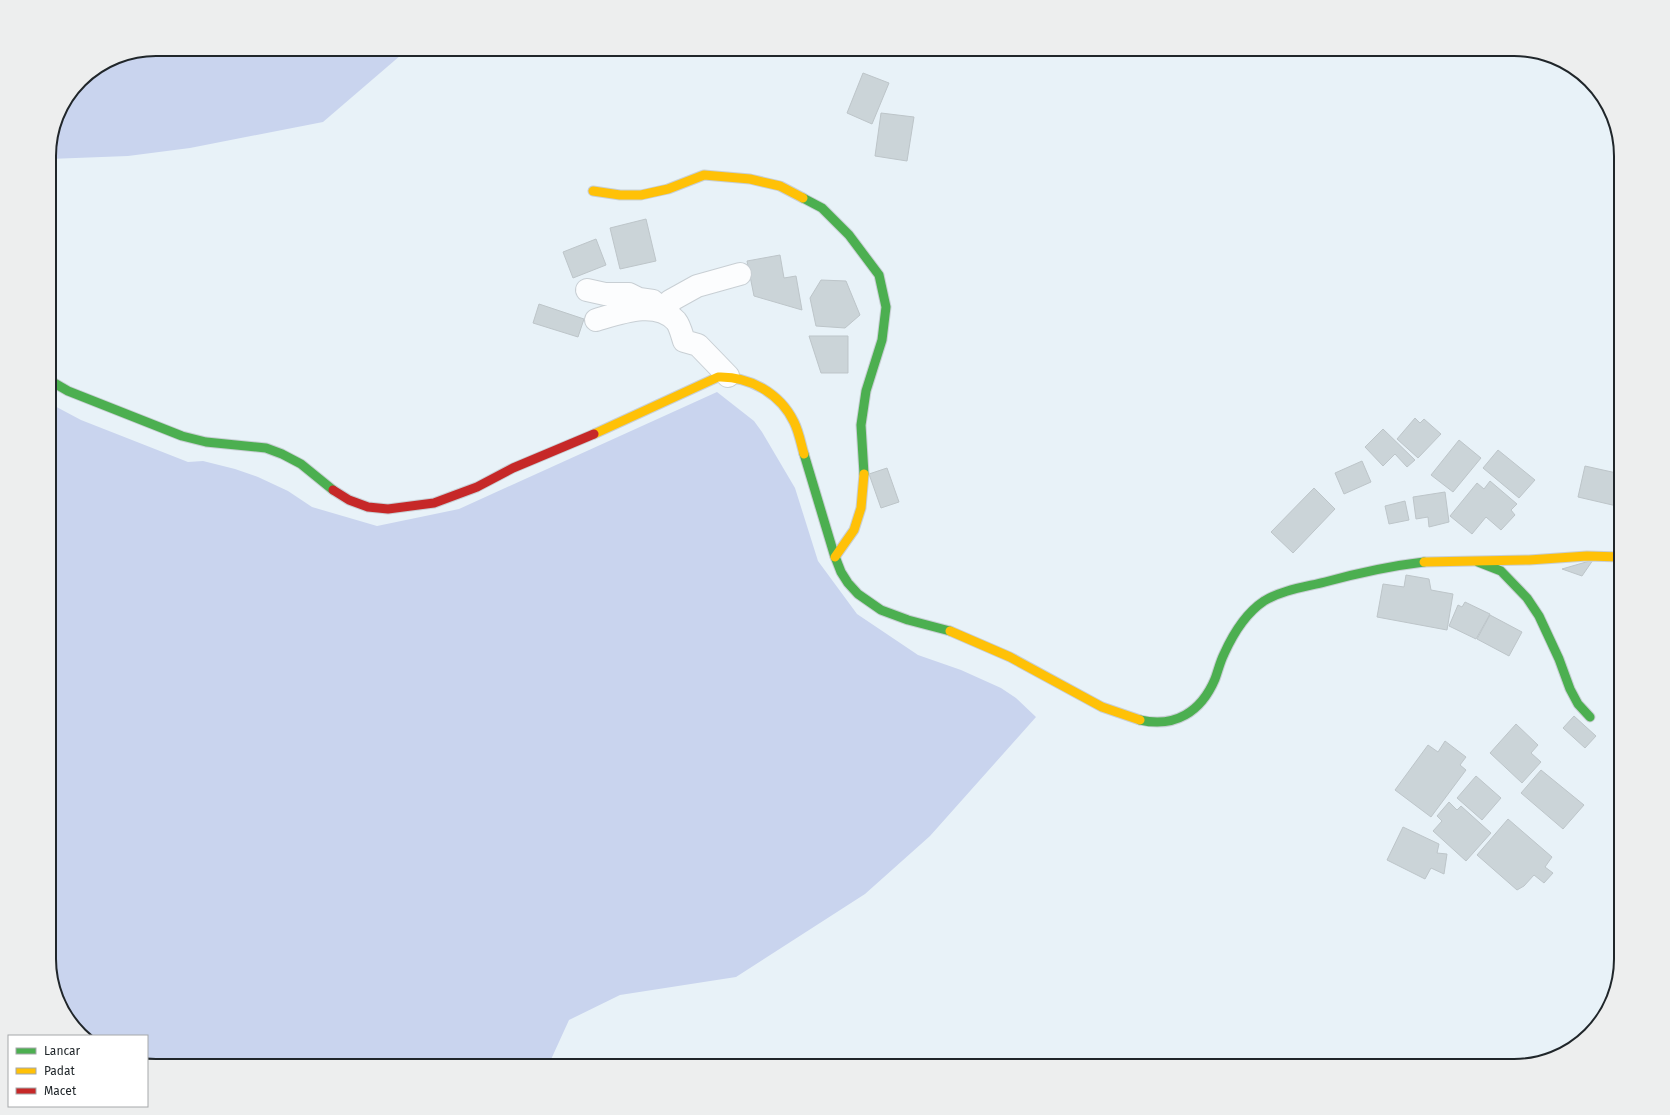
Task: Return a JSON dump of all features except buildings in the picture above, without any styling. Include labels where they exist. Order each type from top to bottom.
[{"type":"street","points":[[593,191],[641,196],[668,189],[704,175],[750,179],[780,186],[822,208],[849,235],[879,275],[886,308],[882,340],[866,391],[861,425],[864,475],[861,508],[854,530],[835,557]]},
{"type":"street","points":[[667,313],[670,301],[697,286],[740,274]]},
{"type":"street","points":[[587,290],[605,294],[629,294],[639,299],[653,301],[677,322],[684,341],[698,346],[728,376]]},
{"type":"street","points":[[596,320],[626,311],[654,310],[667,313]]},
{"type":"street","points":[[56,384],[68,391],[182,436],[206,442],[266,448],[282,454],[301,464],[331,489],[349,500],[368,507],[388,509],[434,503],[477,487],[513,468],[578,442],[718,377],[728,376],[745,378],[758,385],[777,399],[794,421],[810,469],[814,490],[835,557],[848,582],[865,601],[890,615],[951,632],[990,648],[1113,712],[1143,720],[1165,723],[1178,721],[1204,701],[1225,650],[1241,623],[1256,608],[1268,599],[1288,591],[1391,566],[1475,561],[1534,560],[1588,556],[1614,557]]},
{"type":"street","points":[[1475,561],[1501,571],[1527,598],[1539,616],[1544,630],[1559,659],[1570,689],[1578,704],[1590,716]]},
{"type":"shaded area","points":[[156,56],[400,56],[323,122],[190,148],[128,156],[56,159],[59,130],[69,106],[85,85],[112,66],[124,61]]},
{"type":"shaded area","points":[[717,392],[754,421],[762,432],[795,488],[818,561],[857,614],[918,655],[961,670],[1001,688],[1016,698],[1036,717],[930,836],[865,894],[736,977],[620,995],[569,1020],[551,1059],[156,1059],[148,1058],[148,1035],[91,1035],[81,1025],[69,1009],[59,985],[56,965],[56,407],[81,420],[188,462],[203,461],[235,469],[258,477],[288,491],[312,507],[377,526],[459,509]]},
{"type":"traffic: fast","points":[[803,198],[822,208],[849,235],[879,275],[886,307],[882,340],[866,391],[861,425],[864,474]]},
{"type":"traffic: fast","points":[[56,384],[68,391],[182,436],[206,442],[266,448],[282,454],[301,464],[333,490]]},
{"type":"traffic: fast","points":[[804,454],[834,554],[841,572],[848,583],[858,594],[881,610],[908,620],[950,631]]},
{"type":"traffic: fast","points":[[1140,720],[1165,722],[1185,715],[1194,709],[1209,691],[1228,646],[1236,632],[1251,612],[1271,597],[1286,591],[1374,570],[1424,562]]},
{"type":"traffic: fast","points":[[1478,562],[1501,571],[1527,598],[1539,616],[1559,659],[1570,689],[1578,704],[1590,717]]},
{"type":"traffic: slow","points":[[593,191],[620,195],[641,195],[668,189],[704,175],[750,179],[780,186],[803,198]]},
{"type":"traffic: slow","points":[[594,434],[718,377],[730,377],[752,383],[762,388],[781,403],[794,422],[804,454]]},
{"type":"traffic: slow","points":[[835,557],[854,530],[861,508],[864,474]]},
{"type":"traffic: slow","points":[[1424,562],[1529,560],[1587,556],[1614,557]]},
{"type":"traffic: slow","points":[[950,631],[1010,657],[1102,707],[1140,720]]},
{"type":"traffic: jam","points":[[333,490],[349,500],[368,507],[388,509],[434,503],[477,487],[513,468],[594,434]]}]
